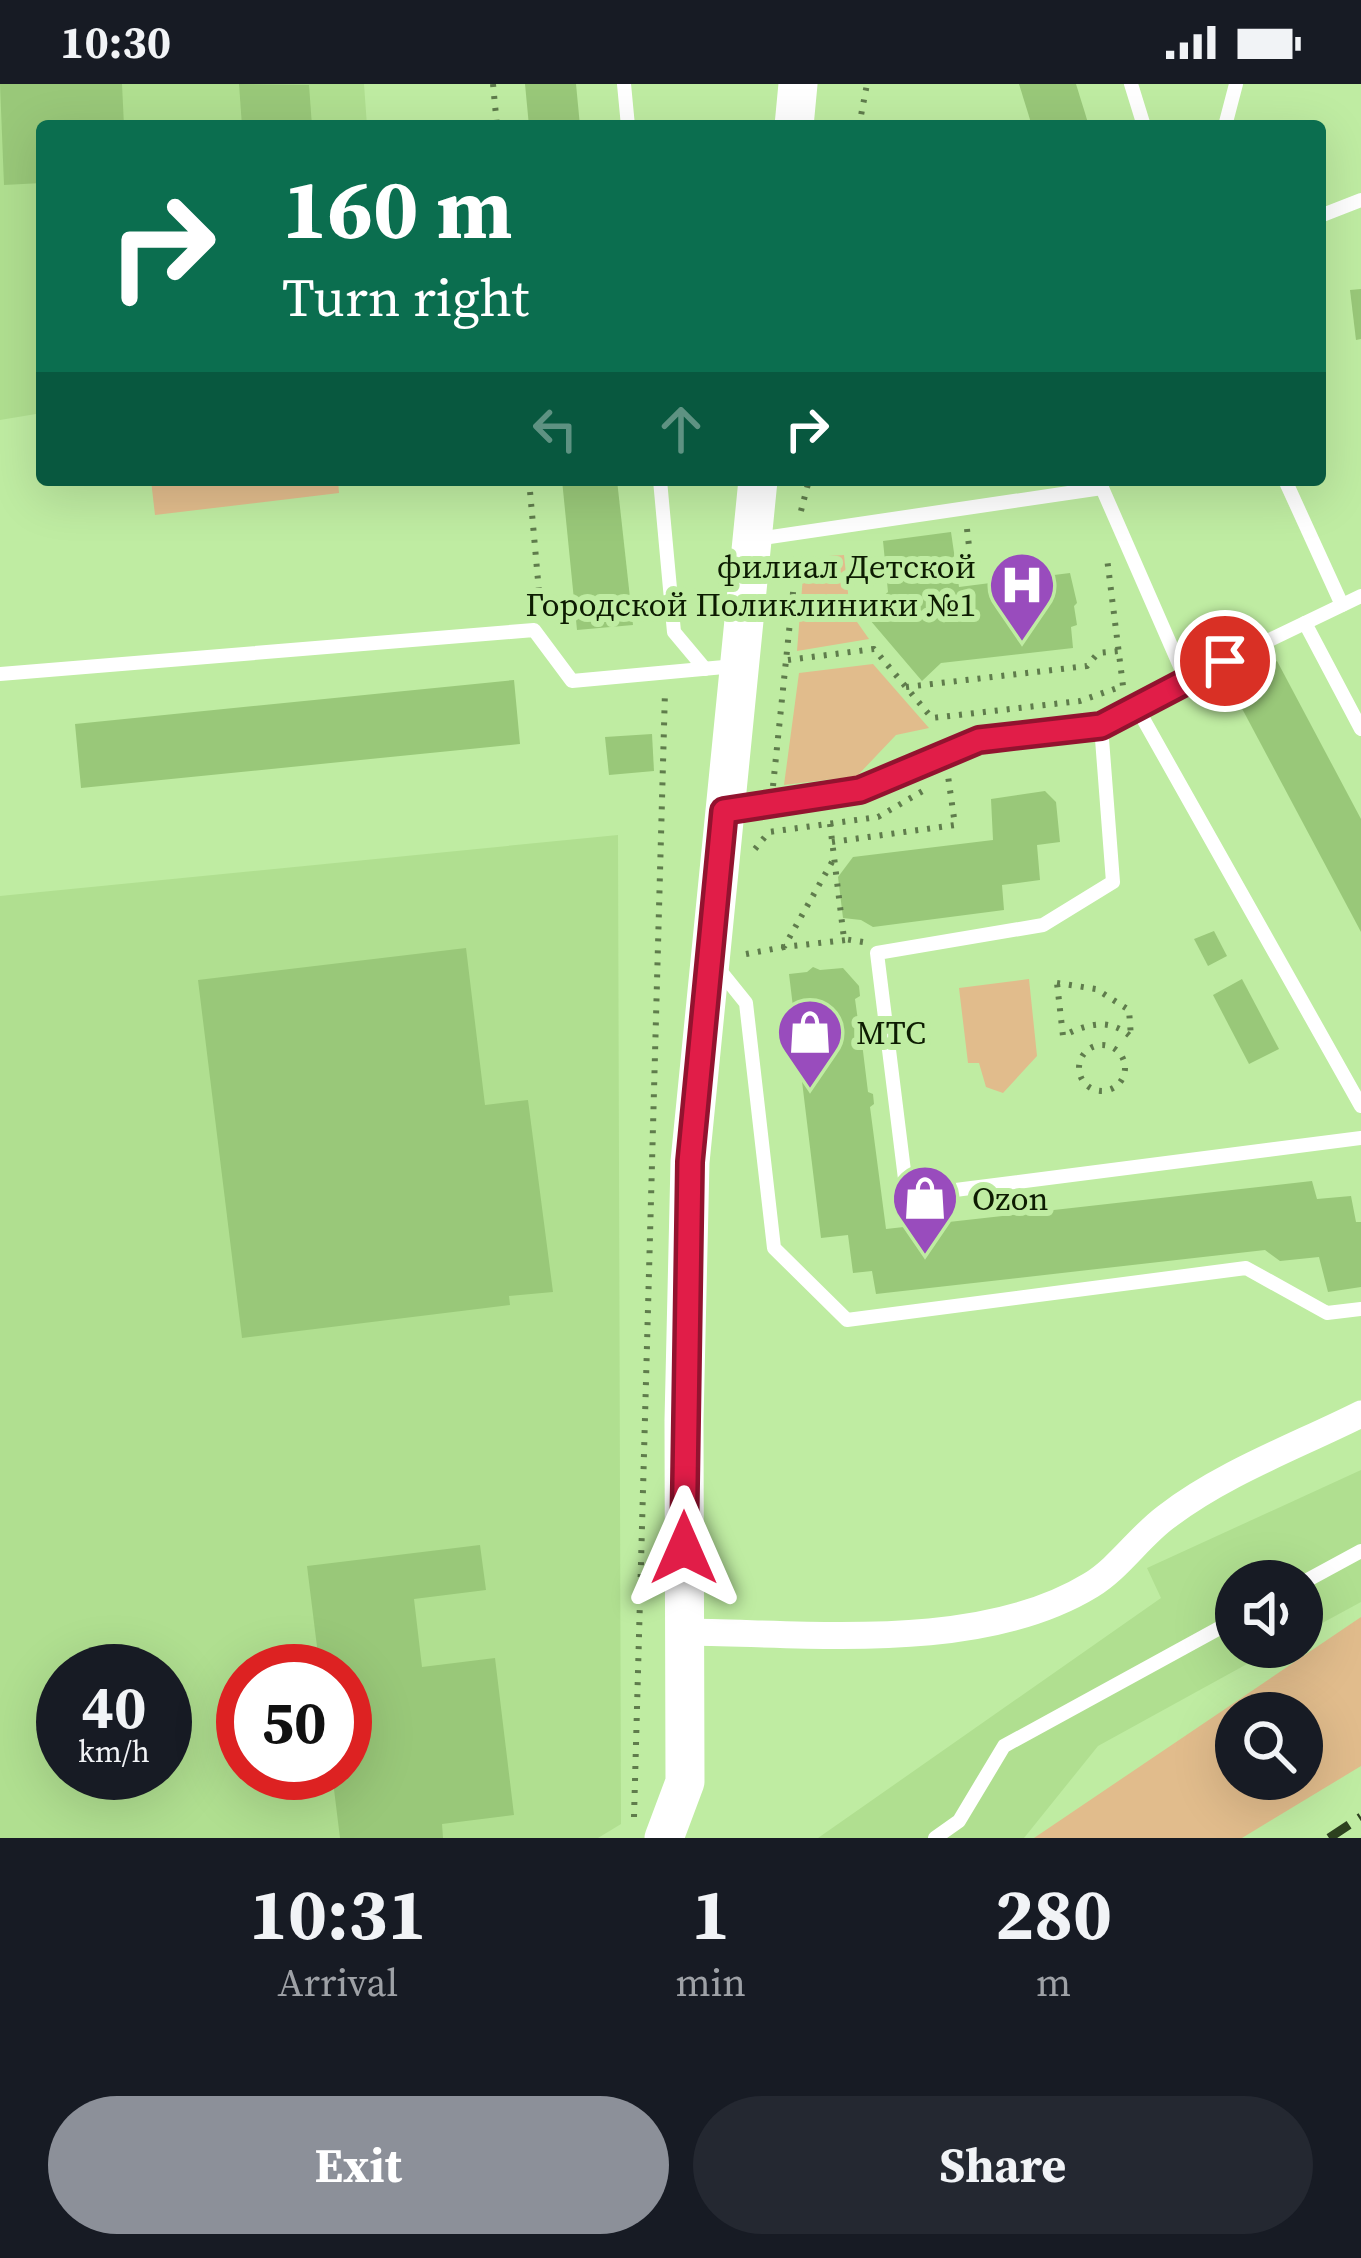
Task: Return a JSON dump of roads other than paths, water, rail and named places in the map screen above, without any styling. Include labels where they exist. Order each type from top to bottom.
[{"type":"main road","points":[[795,120],[798,84]]},
{"type":"main road","points":[[649,1835],[685,1782],[683,1421],[690,1162],[727,955],[723,668],[752,540],[757,486]]},
{"type":"street","points":[[684,1632],[896,1633],[962,1627],[1033,1611],[1094,1585],[1165,1517],[1210,1489],[1361,1414]]},
{"type":"lane","points":[[624,84],[627,120]]},
{"type":"lane","points":[[1131,84],[1142,120]]},
{"type":"lane","points":[[1227,120],[1236,84]]},
{"type":"lane","points":[[1326,214],[1361,200]]},
{"type":"lane","points":[[661,486],[674,632],[723,668]]},
{"type":"lane","points":[[752,540],[1087,486]]},
{"type":"lane","points":[[1101,486],[1186,680]]},
{"type":"lane","points":[[1288,486],[1342,605]]},
{"type":"lane","points":[[724,811],[860,790],[979,740],[1101,726],[1361,596]]},
{"type":"lane","points":[[1305,623],[1361,729]]},
{"type":"lane","points":[[0,674],[534,630],[572,681],[723,668]]},
{"type":"lane","points":[[1137,708],[1361,1106]]},
{"type":"lane","points":[[1101,726],[1113,881],[1043,925],[877,953],[906,1187],[916,1195],[1361,1138]]},
{"type":"lane","points":[[727,955],[746,1003],[774,1248],[847,1321],[1246,1268],[1328,1313],[1361,1309]]},
{"type":"lane","points":[[1323,1572],[1361,1551]]},
{"type":"lane","points":[[935,1838],[959,1821],[1004,1746],[1215,1630]]},
{"type":"railway","points":[[1329,1838],[1361,1817]]},
{"type":"place","name":"филиал Детской Городской Поликлиники №1","points":[[1022,644]]},
{"type":"place","name":"МТС","points":[[810,1091]]},
{"type":"place","name":"Ozon","points":[[925,1257]]}]
